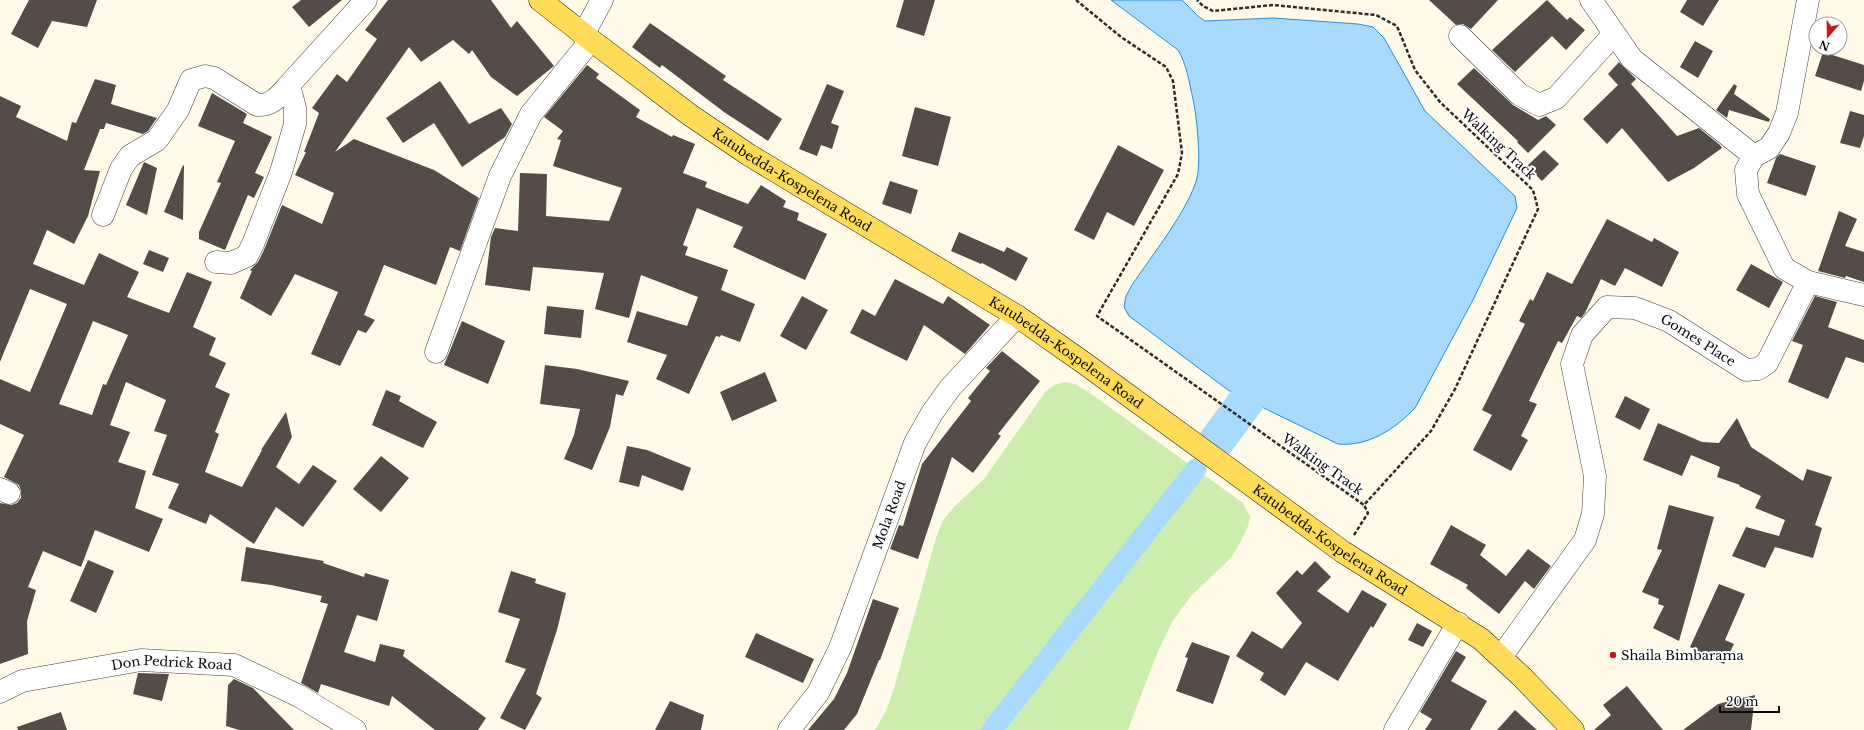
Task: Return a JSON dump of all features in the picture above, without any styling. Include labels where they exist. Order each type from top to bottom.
[{"type":"main road","name":"Katubedda-Kospelena Road","points":[[540,0],[587,38],[690,115],[749,155],[1017,316],[1084,363],[1342,552],[1458,623],[1481,639],[1501,657],[1572,730]]},
{"type":"street","points":[[103,215],[121,169],[130,156],[157,140],[178,110],[191,80],[204,76],[214,78],[257,105],[266,105],[274,101],[366,0]]},
{"type":"street","points":[[436,352],[504,170],[531,114],[587,38],[602,0]]},
{"type":"street","points":[[1591,0],[1632,59],[1754,156]]},
{"type":"street","points":[[1808,0],[1787,113],[1769,148],[1754,156],[1746,170],[1748,194],[1784,268],[1808,282],[1864,295]]},
{"type":"street","points":[[1460,36],[1518,94],[1539,105],[1548,103],[1556,98],[1614,34]]},
{"type":"street","points":[[216,262],[231,264],[247,256],[253,244],[281,172],[295,124],[295,108],[289,85]]},
{"type":"street","name":"Gomes Place","points":[[1501,657],[1584,540],[1593,514],[1595,476],[1572,364],[1582,335],[1607,307],[1635,308],[1669,321],[1746,370],[1758,369],[1767,363],[1808,282]]},
{"type":"street","name":"Mola Road","points":[[789,730],[818,693],[840,648],[915,443],[932,413],[950,388],[1017,316]]},
{"type":"street","points":[[1395,730],[1458,623]]},
{"type":"street","name":"Don Pedrick Road","points":[[0,692],[22,681],[141,660],[234,665],[299,696],[355,730]]},
{"type":"path","name":"Walking Track","points":[[1076,0],[1121,37],[1166,67],[1173,81],[1182,152],[1178,174],[1097,316],[1233,412],[1250,426],[1364,505],[1431,431],[1455,390],[1538,209],[1534,190],[1440,102],[1414,70],[1397,26],[1376,15],[1273,4],[1213,11],[1202,6],[1197,0]]},
{"type":"path","points":[[1342,552],[1368,514],[1364,505]]},
{"type":"green space","points":[[1063,382],[1075,384],[1090,393],[1243,503],[1250,517],[1248,526],[1241,541],[1231,558],[1191,596],[1172,622],[1156,656],[1128,730],[875,730],[886,711],[894,688],[936,538],[943,520],[956,505],[984,479],[1046,391],[1054,385]]},
{"type":"water","points":[[1111,0],[1182,0],[1205,21],[1273,18],[1358,24],[1373,27],[1384,38],[1425,111],[1515,196],[1517,208],[1473,300],[1415,408],[1390,429],[1380,435],[1360,443],[1338,444],[1228,390],[1129,316],[1124,307],[1126,296],[1178,218],[1193,190],[1197,178],[1199,161],[1198,139],[1189,80],[1184,62],[1178,50]]},
{"type":"building","points":[[29,0],[97,0],[87,27],[52,21],[38,48],[11,34]]},
{"type":"building","points":[[301,0],[342,0],[309,27],[292,7]]},
{"type":"building","points":[[388,0],[491,0],[511,28],[517,21],[554,66],[517,96],[491,77],[472,50],[469,54],[453,40],[421,62],[409,47],[335,152],[354,139],[434,170],[479,198],[460,251],[450,247],[436,285],[384,265],[364,315],[375,320],[366,333],[358,330],[340,366],[311,354],[338,292],[295,274],[271,316],[240,298],[252,271],[250,270],[258,262],[264,250],[282,205],[322,224],[334,193],[295,175],[306,152],[304,152],[319,113],[312,108],[337,74],[347,82],[377,39],[365,30]]},
{"type":"building","points":[[904,0],[935,0],[924,36],[896,27]]},
{"type":"building","points":[[1429,0],[1498,0],[1471,29],[1463,24],[1456,25]]},
{"type":"building","points":[[1547,0],[1567,20],[1570,17],[1585,30],[1566,50],[1552,36],[1515,72],[1492,50]]},
{"type":"building","points":[[1687,0],[1719,0],[1703,26],[1680,12]]},
{"type":"building","points":[[650,23],[726,76],[723,80],[782,119],[768,141],[724,112],[662,65],[660,68],[632,47]]},
{"type":"building","points":[[1695,41],[1713,51],[1698,78],[1680,67]]},
{"type":"building","points":[[1822,56],[1836,56],[1864,65],[1864,81],[1861,91],[1815,76]]},
{"type":"building","points":[[1619,62],[1636,79],[1631,84],[1677,136],[1699,128],[1722,148],[1694,168],[1668,182],[1622,128],[1607,144],[1583,119],[1618,85],[1608,74]]},
{"type":"building","points":[[587,65],[599,74],[596,78],[640,110],[636,117],[672,137],[673,135],[695,144],[683,173],[707,182],[705,187],[748,204],[761,185],[786,201],[783,207],[799,213],[797,220],[827,234],[805,280],[733,247],[743,227],[697,208],[683,245],[688,247],[685,255],[728,270],[721,290],[755,304],[740,342],[721,335],[720,337],[716,336],[689,394],[656,379],[667,355],[627,342],[637,311],[687,326],[698,297],[641,275],[629,318],[595,309],[604,273],[533,267],[530,291],[485,285],[491,237],[495,228],[518,231],[520,173],[547,174],[546,216],[609,221],[622,188],[553,166],[561,140],[557,139],[563,131],[544,117]]},
{"type":"building","points":[[1474,68],[1513,105],[1538,120],[1546,116],[1556,125],[1528,153],[1517,142],[1518,141],[1457,84]]},
{"type":"building","points":[[95,79],[116,85],[111,104],[157,118],[148,131],[143,134],[106,123],[104,129],[100,129],[84,170],[100,171],[88,216],[74,244],[47,230],[33,264],[84,285],[99,253],[139,272],[127,297],[169,313],[187,272],[212,282],[193,327],[216,338],[209,355],[226,363],[215,387],[230,394],[215,432],[219,434],[205,472],[242,487],[261,450],[286,412],[292,437],[276,467],[299,484],[313,465],[337,481],[303,527],[276,507],[254,544],[210,514],[206,524],[168,508],[179,484],[152,475],[167,435],[154,431],[166,400],[126,382],[110,425],[130,432],[118,462],[146,471],[135,508],[163,519],[149,552],[95,530],[81,567],[43,551],[28,587],[36,590],[27,621],[28,654],[0,664],[0,503],[11,505],[17,503],[21,498],[19,485],[4,477],[24,435],[0,424],[0,379],[30,392],[67,304],[30,289],[0,362],[0,96],[21,106],[16,117],[67,141],[72,122],[76,123]],"holes":[[[93,321],[128,335],[106,385],[103,384],[92,415],[59,404]]]},
{"type":"building","points":[[440,81],[469,124],[501,108],[512,124],[505,137],[462,167],[434,123],[403,143],[386,118]]},
{"type":"building","points":[[827,84],[844,91],[831,123],[839,126],[832,149],[821,145],[817,156],[799,149]]},
{"type":"building","points":[[1734,84],[1737,86],[1734,94],[1770,119],[1769,122],[1729,110],[1727,118],[1716,110]]},
{"type":"building","points":[[212,93],[247,114],[243,123],[272,137],[255,173],[264,177],[254,198],[248,195],[225,250],[199,239],[199,232],[221,183],[217,182],[235,141],[198,126]]},
{"type":"building","points":[[915,107],[951,117],[938,166],[902,156]]},
{"type":"building","points":[[1850,111],[1864,115],[1864,136],[1860,148],[1840,143]]},
{"type":"building","points":[[1118,145],[1164,170],[1134,226],[1107,212],[1094,240],[1074,230]]},
{"type":"building","points":[[1544,150],[1559,164],[1542,181],[1527,166]]},
{"type":"building","points":[[1780,154],[1816,166],[1806,196],[1767,183],[1776,158]]},
{"type":"building","points":[[144,162],[157,168],[147,215],[126,205]]},
{"type":"building","points":[[183,165],[184,166],[183,220],[164,212]]},
{"type":"building","points":[[890,181],[918,190],[911,214],[882,204]]},
{"type":"building","points":[[1839,211],[1857,219],[1845,246],[1864,252],[1864,282],[1846,276],[1845,278],[1818,271]]},
{"type":"building","points":[[1607,219],[1652,242],[1654,238],[1679,252],[1662,287],[1625,268],[1615,286],[1601,279],[1585,313],[1581,318],[1577,316],[1562,343],[1558,341],[1529,401],[1537,404],[1521,436],[1528,440],[1511,471],[1473,450],[1492,415],[1482,410],[1525,324],[1519,321],[1530,299],[1533,301],[1547,272],[1572,284]]},
{"type":"building","points":[[959,232],[1004,252],[1007,247],[1028,258],[1016,281],[982,263],[981,264],[951,251]]},
{"type":"building","points":[[149,250],[169,258],[163,272],[143,264]]},
{"type":"building","points":[[1751,264],[1783,282],[1769,308],[1736,290]]},
{"type":"building","points":[[895,279],[943,304],[948,296],[990,325],[965,354],[924,325],[907,361],[850,333],[862,309],[875,316]]},
{"type":"building","points":[[802,296],[828,310],[806,350],[780,336]]},
{"type":"building","points":[[1815,296],[1837,302],[1828,327],[1864,340],[1864,363],[1846,357],[1828,399],[1788,382],[1803,345],[1792,341]]},
{"type":"building","points":[[547,306],[584,310],[581,338],[544,334]]},
{"type":"building","points":[[462,321],[505,341],[488,384],[444,365]]},
{"type":"building","points":[[1002,351],[1040,381],[998,434],[1001,436],[973,473],[952,457],[918,559],[890,549],[899,525],[903,526],[922,464],[971,401],[968,398],[990,371],[986,368]]},
{"type":"building","points":[[545,365],[577,369],[629,381],[623,396],[616,394],[610,427],[592,470],[564,459],[574,435],[580,409],[540,404]]},
{"type":"building","points":[[765,372],[777,401],[732,421],[720,392]]},
{"type":"building","points":[[386,390],[401,396],[399,401],[437,422],[423,448],[372,425]]},
{"type":"building","points":[[1625,396],[1650,409],[1640,430],[1615,417]]},
{"type":"building","points":[[1737,418],[1751,447],[1803,481],[1807,469],[1832,477],[1815,525],[1822,528],[1813,558],[1775,547],[1765,568],[1732,556],[1746,527],[1779,536],[1785,520],[1755,508],[1761,496],[1739,486],[1740,485],[1717,477],[1720,467],[1691,455],[1682,476],[1643,460],[1658,423],[1702,442],[1719,443]]},
{"type":"building","points":[[627,446],[647,450],[691,468],[683,491],[642,475],[639,487],[619,482]]},
{"type":"building","points":[[381,456],[409,478],[381,512],[353,489]]},
{"type":"building","points":[[1669,505],[1714,517],[1679,641],[1653,628],[1664,606],[1658,604],[1659,599],[1642,592],[1662,550],[1657,549]]},
{"type":"building","points":[[1451,525],[1486,545],[1480,555],[1506,576],[1528,549],[1551,566],[1534,589],[1525,581],[1499,614],[1466,588],[1468,585],[1430,564]]},
{"type":"building","points":[[246,547],[324,561],[323,563],[364,577],[365,573],[389,580],[377,621],[357,615],[344,652],[375,662],[380,644],[405,650],[403,656],[486,718],[478,730],[435,730],[392,696],[389,706],[321,684],[318,693],[301,683],[328,604],[320,602],[322,596],[271,585],[241,581]]},
{"type":"building","points":[[88,560],[114,571],[96,613],[70,601]]},
{"type":"building","points":[[1315,561],[1331,577],[1317,591],[1348,613],[1362,590],[1387,604],[1373,628],[1371,626],[1338,681],[1306,662],[1285,696],[1260,680],[1264,673],[1236,656],[1252,631],[1282,649],[1302,623],[1276,593],[1297,570],[1302,575]]},
{"type":"building","points":[[511,571],[536,579],[535,583],[566,593],[557,630],[536,694],[542,698],[525,730],[500,718],[526,669],[505,662],[520,619],[498,612]]},
{"type":"building","points":[[1719,584],[1745,594],[1725,640],[1734,644],[1724,664],[1690,647]]},
{"type":"building","points":[[873,599],[899,608],[880,660],[857,714],[844,730],[808,730],[834,699],[847,673]]},
{"type":"building","points":[[1417,623],[1432,631],[1423,647],[1408,640]]},
{"type":"building","points":[[756,633],[814,659],[803,683],[745,657]]},
{"type":"building","points":[[1192,642],[1230,656],[1213,704],[1176,691],[1188,658],[1185,657]]},
{"type":"building","points":[[1456,651],[1466,657],[1451,681],[1487,701],[1470,730],[1425,730],[1432,719],[1420,712]]},
{"type":"building","points":[[138,673],[169,674],[162,701],[133,694]]},
{"type":"building","points":[[234,679],[253,688],[294,730],[239,730],[226,726],[228,685]]},
{"type":"building","points":[[1627,686],[1663,730],[1594,730],[1611,715],[1603,705]]},
{"type":"building","points":[[1755,695],[1751,730],[1683,730],[1718,704]]},
{"type":"building","points":[[670,701],[704,715],[701,730],[655,730]]},
{"type":"building","points":[[1515,710],[1537,730],[1497,730]]},
{"type":"building","points":[[61,712],[67,730],[18,730],[17,727]]},
{"type":"waterway","points":[[1216,442],[1247,400]]},
{"type":"waterway","points":[[992,730],[1196,469]]},
{"type":"place","name":"Shaila Bimbarama","points":[[1613,655]]}]
